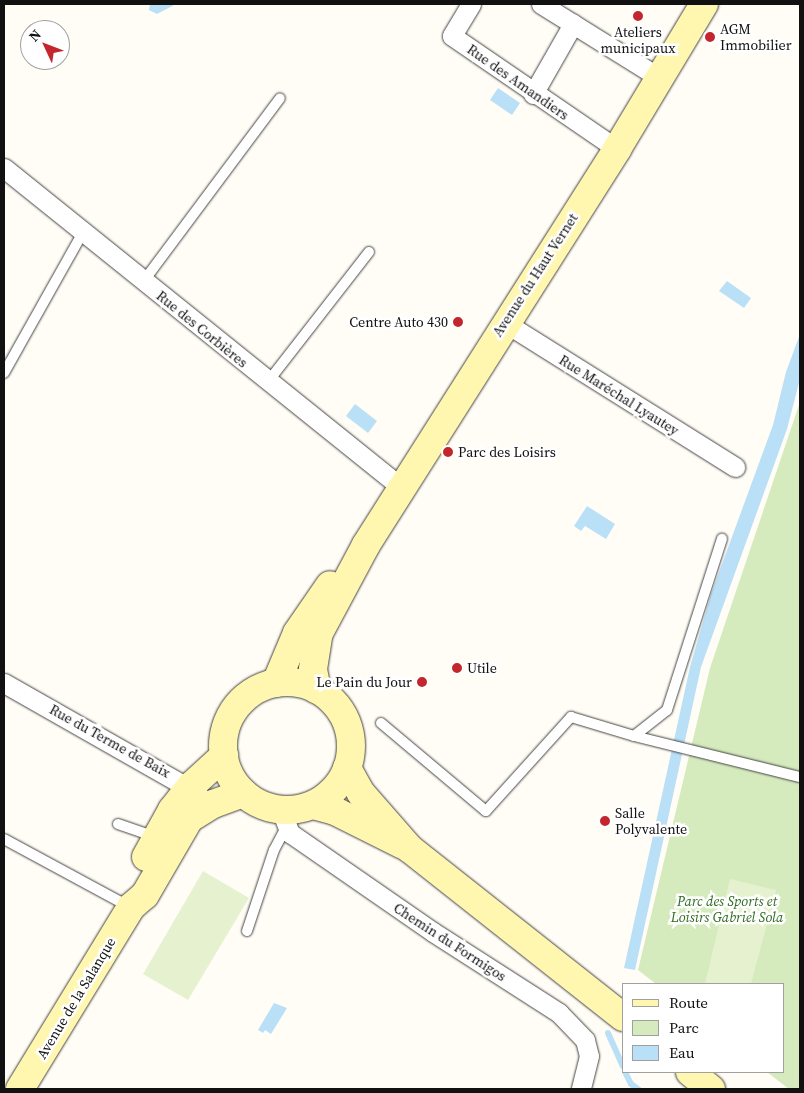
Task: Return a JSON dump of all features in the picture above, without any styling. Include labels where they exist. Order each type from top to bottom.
[{"type":"main road","name":"Avenue du Haut Vernet","points":[[317,690],[313,668],[319,633],[366,545],[504,322],[617,149],[704,4]]},
{"type":"main road","name":"Avenue du Haut Vernet","points":[[276,683],[304,619],[323,592],[366,545]]},
{"type":"main road","points":[[276,683],[297,683],[317,690],[335,704],[348,728],[350,742],[347,768],[340,783],[313,805],[284,818],[243,793],[230,776],[224,756],[224,736],[230,717],[242,702],[257,690],[276,683]]},
{"type":"main road","points":[[131,908],[133,887],[166,839],[191,786],[224,756]]},
{"type":"main road","points":[[347,768],[361,793],[410,849],[622,1016]]},
{"type":"main road","points":[[166,839],[189,819],[213,804],[243,793]]},
{"type":"main road","points":[[313,805],[334,811],[410,849]]},
{"type":"main road","name":"Avenue de la Salanque","points":[[20,1089],[131,908]]},
{"type":"main road","points":[[691,1073],[711,1089]]},
{"type":"street","name":"Rue des Amandiers","points":[[471,4],[452,36],[534,94],[617,149]]},
{"type":"street","points":[[541,4],[660,78]]},
{"type":"street","points":[[534,94],[573,24]]},
{"type":"street","name":"Rue des Corbières","points":[[4,168],[267,383],[402,488]]},
{"type":"street","name":"Rue Maréchal Lyautey","points":[[504,322],[735,467]]},
{"type":"street","name":"Rue du Terme de Baix","points":[[4,682],[191,786],[213,804]]},
{"type":"street","name":"Chemin du Formigos","points":[[284,818],[290,833],[433,932],[559,1012],[585,1040],[589,1056],[581,1089]]},
{"type":"lane","points":[[143,282],[280,98]]},
{"type":"lane","points":[[4,373],[83,232]]},
{"type":"lane","points":[[267,383],[369,252]]},
{"type":"lane","points":[[634,736],[667,710],[722,538]]},
{"type":"lane","points":[[381,723],[486,811],[571,717],[671,748],[800,777]]},
{"type":"lane","points":[[246,932],[284,818]]},
{"type":"lane","points":[[118,824],[166,839]]},
{"type":"lane","points":[[4,839],[131,908]]},
{"type":"green space","name":"Parc des Sports et Loisirs Gabriel Sola","points":[[800,402],[800,1089],[789,1089],[768,1073],[784,1073],[784,983],[655,983],[638,970],[710,668]]},
{"type":"green space","points":[[203,871],[249,898],[188,1000],[143,974]]},
{"type":"green space","points":[[730,879],[776,890],[751,983],[705,983]]},
{"type":"water","points":[[150,4],[176,4],[157,14],[149,10]]},
{"type":"water","points":[[498,88],[520,103],[512,115],[490,100]]},
{"type":"water","points":[[727,281],[751,298],[744,308],[719,291]]},
{"type":"water","points":[[800,334],[800,379],[787,429],[701,667],[635,970],[624,968],[690,667],[711,594],[773,425],[786,372]]},
{"type":"water","points":[[355,404],[377,421],[368,433],[346,416]]},
{"type":"water","points":[[587,506],[615,524],[606,539],[585,526],[581,531],[574,526]]},
{"type":"water","points":[[274,1003],[287,1008],[271,1034],[265,1030],[263,1033],[258,1030]]},
{"type":"waterway","points":[[608,1033],[622,1064]]},
{"type":"waterway","points":[[626,1073],[631,1084],[638,1089]]},
{"type":"place","name":"Ateliers municipaux","points":[[638,16]]},
{"type":"place","name":"AGM Immobilier","points":[[710,37]]},
{"type":"place","name":"Centre Auto 430","points":[[458,322]]},
{"type":"place","name":"Parc des Loisirs","points":[[448,452]]},
{"type":"place","name":"Utile","points":[[457,668]]},
{"type":"place","name":"Le Pain du Jour","points":[[422,682]]},
{"type":"place","name":"Salle Polyvalente","points":[[605,821]]}]
